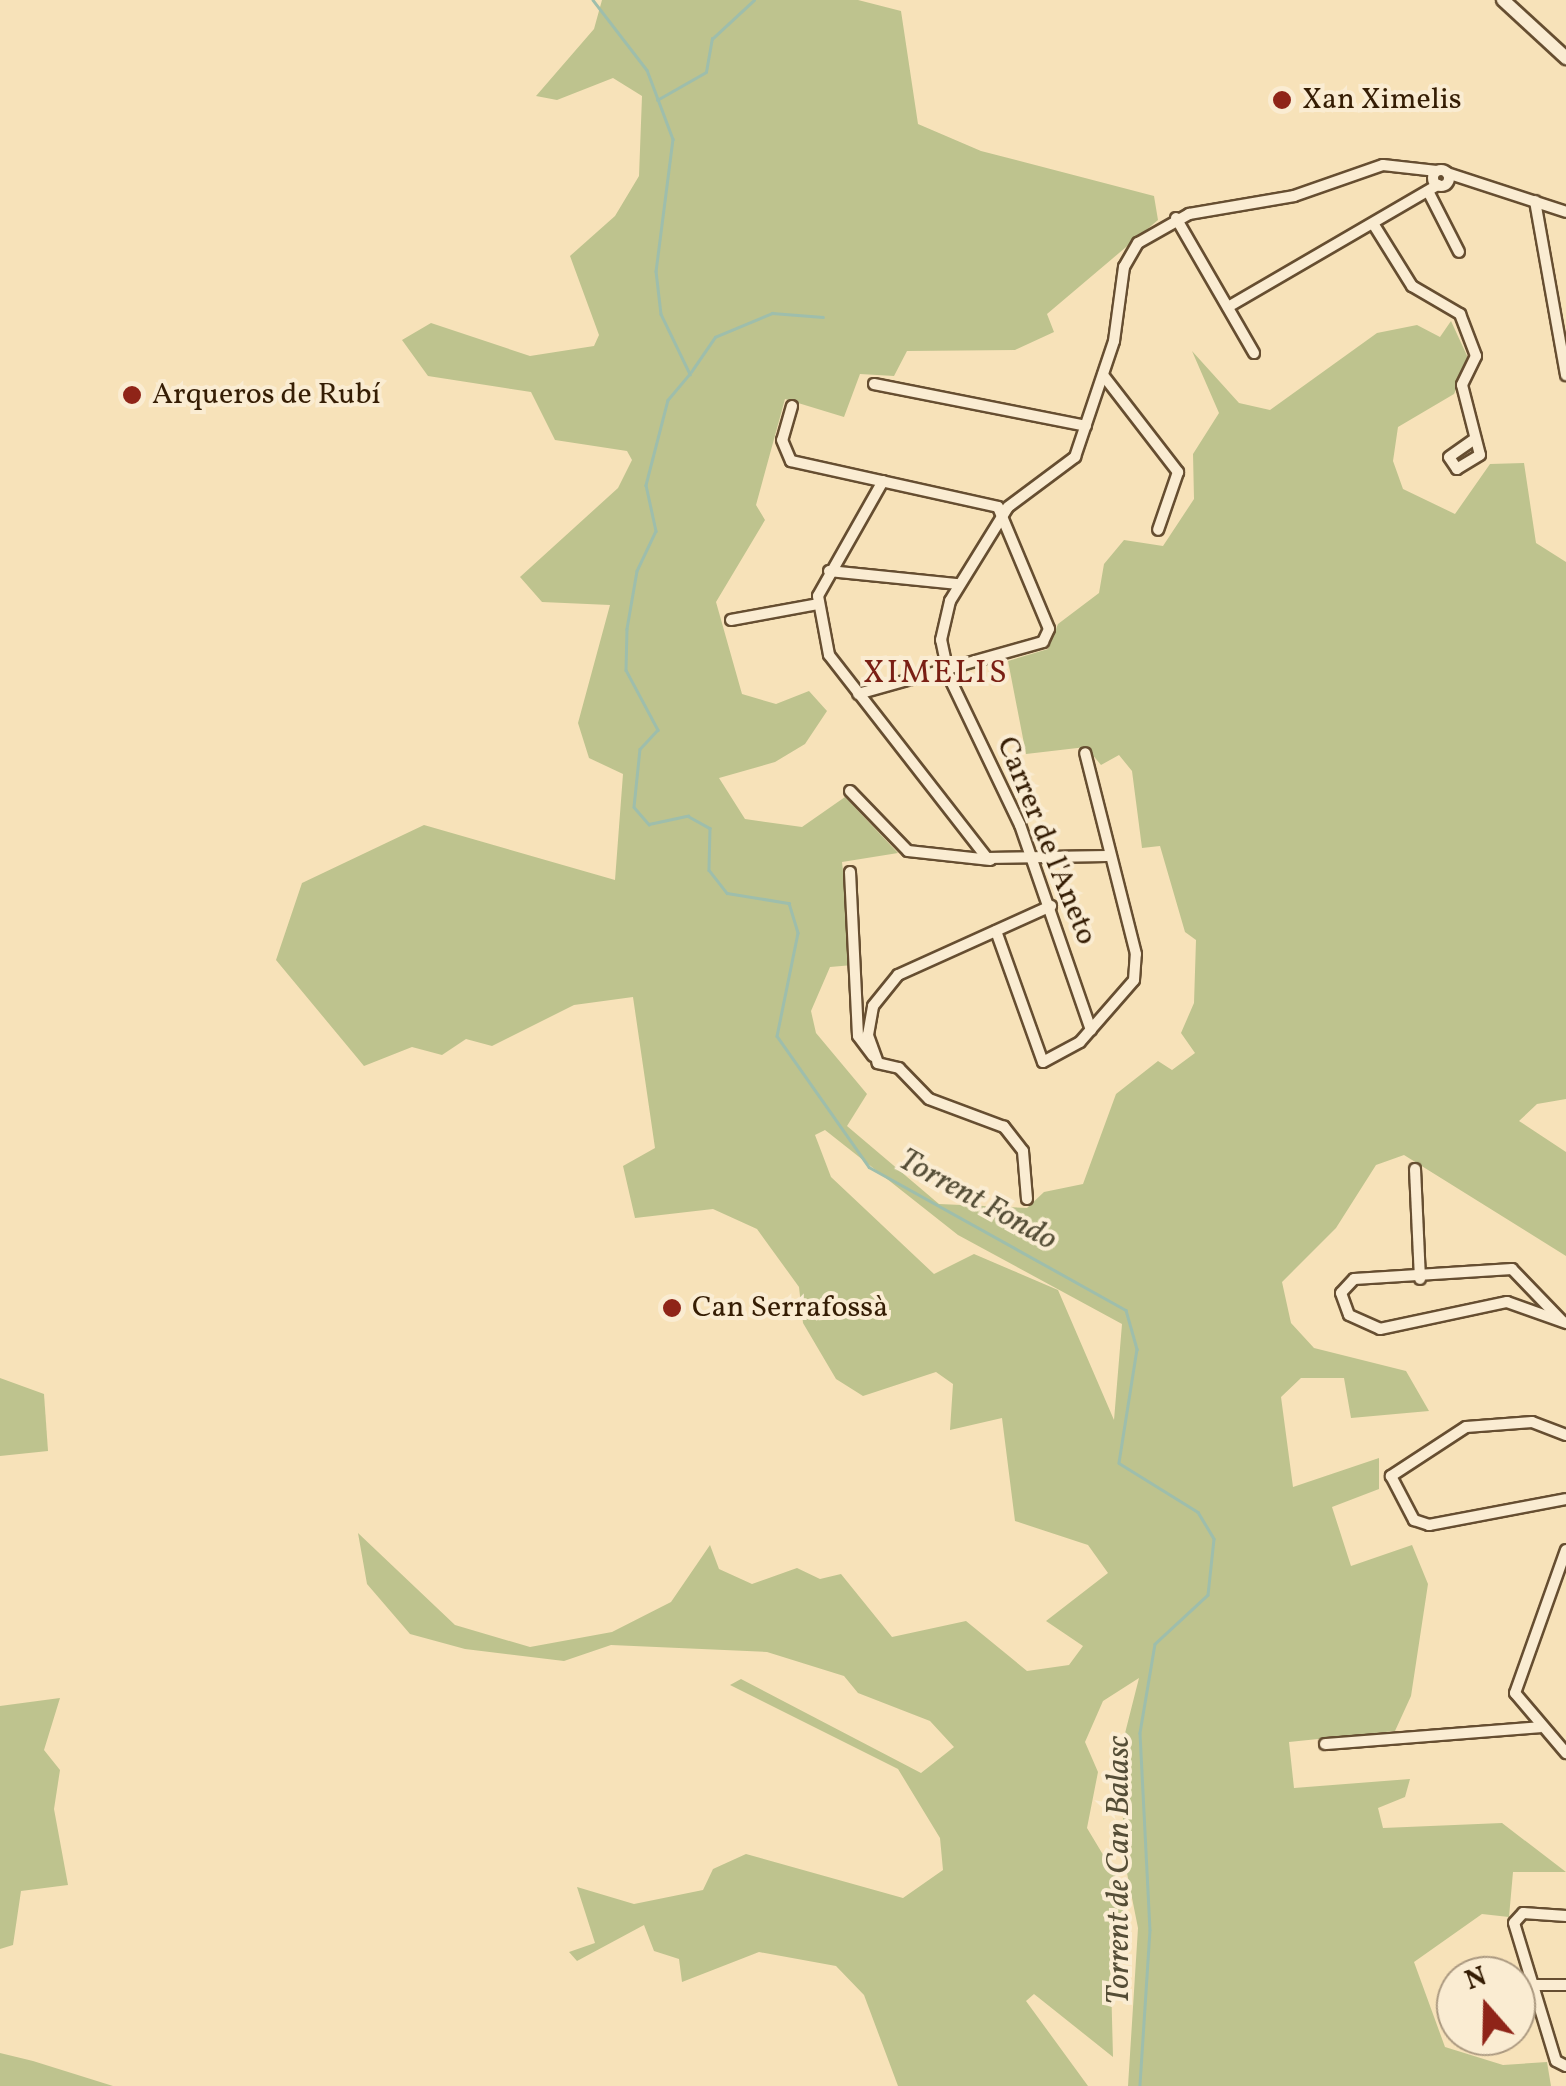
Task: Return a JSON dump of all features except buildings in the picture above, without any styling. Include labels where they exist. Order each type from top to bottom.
[{"type":"street","points":[[1503,0],[1566,58]]},
{"type":"street","points":[[1254,353],[1176,218],[1418,165],[1437,181],[1459,252]]},
{"type":"street","points":[[1228,307],[1374,225],[1437,181],[1475,180],[1566,212]]},
{"type":"street","points":[[1535,200],[1566,376]]},
{"type":"street","name":"Carrer de l'Aneto","points":[[1091,1030],[1035,864],[947,671],[942,640],[958,584],[1003,514],[1074,458],[1103,375],[1124,266],[1138,243],[1176,218]]},
{"type":"street","points":[[1374,225],[1412,286],[1460,314],[1476,356],[1462,385],[1474,439]]},
{"type":"street","points":[[1103,375],[1178,472],[1158,530]]},
{"type":"street","points":[[874,384],[1086,426]]},
{"type":"street","points":[[792,406],[782,440],[791,461],[984,500],[1003,514],[1046,636],[947,671],[858,694]]},
{"type":"street","points":[[883,482],[829,571],[818,604],[829,654],[946,816],[995,863]]},
{"type":"street","points":[[829,571],[958,584]]},
{"type":"street","points":[[731,620],[818,604]]},
{"type":"street","points":[[996,931],[1043,1062],[1091,1030],[1138,970],[1106,856],[1086,753]]},
{"type":"street","points":[[850,792],[908,851],[995,863],[1035,864],[1106,856]]},
{"type":"street","points":[[850,872],[858,1036],[874,1056],[928,1098],[1004,1127],[1022,1151],[1027,1199]]},
{"type":"street","points":[[874,1056],[868,1035],[884,986],[1051,906]]},
{"type":"street","points":[[1416,1170],[1420,1278]]},
{"type":"street","points":[[1512,1269],[1564,1322],[1507,1302],[1380,1329],[1361,1325],[1343,1304],[1354,1279],[1420,1278],[1512,1269]]},
{"type":"street","points":[[1566,1435],[1532,1422],[1466,1426],[1391,1476],[1414,1520],[1429,1525],[1566,1499]]},
{"type":"street","points":[[1566,1550],[1515,1693],[1540,1727],[1566,1752]]},
{"type":"street","points":[[1326,1744],[1540,1727]]},
{"type":"street","points":[[1526,1956],[1516,1916],[1566,1916]]},
{"type":"street","points":[[1536,1985],[1566,1986]]},
{"type":"street","points":[[1536,1993],[1563,2065]]},
{"type":"green space","points":[[602,0],[858,0],[901,11],[918,124],[981,151],[1154,196],[1158,220],[1047,314],[1054,332],[1015,350],[907,351],[894,376],[860,374],[844,417],[785,399],[756,505],[765,520],[716,602],[742,694],[776,704],[809,691],[827,711],[805,744],[775,762],[719,778],[745,819],[802,827],[845,797],[898,853],[842,862],[853,965],[830,967],[811,1011],[816,1033],[867,1094],[847,1126],[939,1204],[1027,1208],[1044,1192],[1083,1184],[1116,1094],[1158,1061],[1172,1070],[1195,1053],[1181,1033],[1194,1003],[1196,940],[1185,932],[1160,846],[1142,848],[1132,771],[1119,755],[1101,765],[1086,747],[1026,754],[1008,661],[1048,649],[1058,624],[1099,593],[1104,564],[1124,540],[1163,546],[1194,499],[1193,454],[1219,413],[1192,351],[1239,403],[1270,410],[1377,333],[1417,325],[1440,337],[1451,321],[1469,360],[1454,394],[1398,427],[1393,461],[1403,489],[1455,514],[1490,464],[1524,463],[1536,543],[1566,562],[1566,1099],[1537,1104],[1519,1121],[1566,1152],[1566,1256],[1404,1155],[1376,1165],[1336,1228],[1282,1282],[1291,1323],[1314,1348],[1406,1371],[1429,1411],[1351,1418],[1344,1378],[1301,1378],[1281,1397],[1293,1487],[1379,1458],[1379,1489],[1332,1507],[1351,1566],[1412,1545],[1428,1584],[1411,1696],[1395,1731],[1289,1742],[1294,1788],[1410,1779],[1405,1797],[1378,1808],[1383,1828],[1502,1823],[1566,1872],[1513,1872],[1509,1917],[1482,1914],[1414,1962],[1436,2022],[1436,2056],[1474,2056],[1503,2065],[1547,2062],[1551,2086],[1128,2086],[1138,1928],[1124,1858],[1121,1749],[1139,1678],[1103,1701],[1085,1742],[1098,1772],[1087,1828],[1120,1883],[1125,1919],[1110,1941],[1113,2057],[1034,1994],[1026,2001],[1088,2086],[898,2086],[864,1995],[836,1966],[759,1952],[682,1982],[679,1959],[654,1951],[644,1925],[577,1961],[569,1952],[595,1943],[577,1887],[634,1904],[703,1890],[713,1869],[746,1854],[903,1898],[943,1870],[940,1838],[898,1769],[730,1685],[741,1679],[921,1773],[954,1747],[930,1721],[858,1693],[844,1676],[767,1652],[611,1645],[564,1661],[465,1649],[410,1634],[367,1584],[358,1533],[455,1625],[530,1647],[612,1632],[671,1602],[710,1545],[719,1569],[752,1584],[797,1568],[820,1579],[841,1574],[892,1637],[966,1621],[1027,1671],[1069,1665],[1083,1646],[1046,1621],[1108,1573],[1088,1545],[1015,1521],[1002,1418],[950,1430],[953,1384],[936,1372],[863,1396],[836,1379],[803,1323],[799,1287],[757,1229],[713,1209],[635,1218],[623,1166],[655,1148],[633,997],[574,1005],[492,1046],[466,1039],[442,1055],[412,1047],[364,1066],[276,960],[302,883],[424,825],[615,880],[623,774],[589,758],[578,723],[610,605],[542,602],[520,577],[618,488],[632,460],[627,451],[555,440],[531,392],[428,376],[402,340],[431,323],[530,356],[594,346],[599,335],[570,256],[615,216],[639,176],[642,96],[613,78],[557,100],[536,96],[594,29]],"holes":[[[825,1130],[958,1235],[1122,1324],[1114,1420],[1058,1290],[974,1254],[934,1274],[831,1177],[815,1135]]]},
{"type":"green space","points":[[0,1378],[44,1394],[48,1451],[0,1456]]},
{"type":"green space","points":[[60,1698],[44,1750],[60,1770],[54,1809],[68,1885],[21,1891],[13,1945],[0,1949],[0,1706]]},
{"type":"green space","points":[[0,2053],[33,2061],[113,2086],[0,2086]]},
{"type":"waterway","name":"Torrent Fondo","points":[[593,0],[647,70],[673,139],[656,271],[661,314],[690,374],[668,400],[646,485],[656,531],[637,571],[627,629],[626,670],[658,730],[640,749],[634,807],[649,824],[688,816],[710,828],[709,870],[727,893],[789,903],[798,933],[777,1036],[869,1167],[1126,1310],[1137,1349],[1119,1463],[1198,1512],[1214,1539],[1208,1595],[1155,1644],[1140,1733],[1150,1930],[1140,2086]]},
{"type":"waterway","points":[[657,100],[706,72],[712,39],[754,0]]},
{"type":"waterway","points":[[691,372],[715,337],[772,313],[823,317]]},
{"type":"place","name":"Xan Ximelis","points":[[1282,100]]},
{"type":"place","name":"Arqueros de Rubí","points":[[132,395]]},
{"type":"place","name":"Can Serrafossà","points":[[672,1308]]},
{"type":"district","name":"XIMELIS","points":[[936,674]]},
{"type":"water label","name":"Torrent de Can Balasc","points":[[1120,1870]]}]
